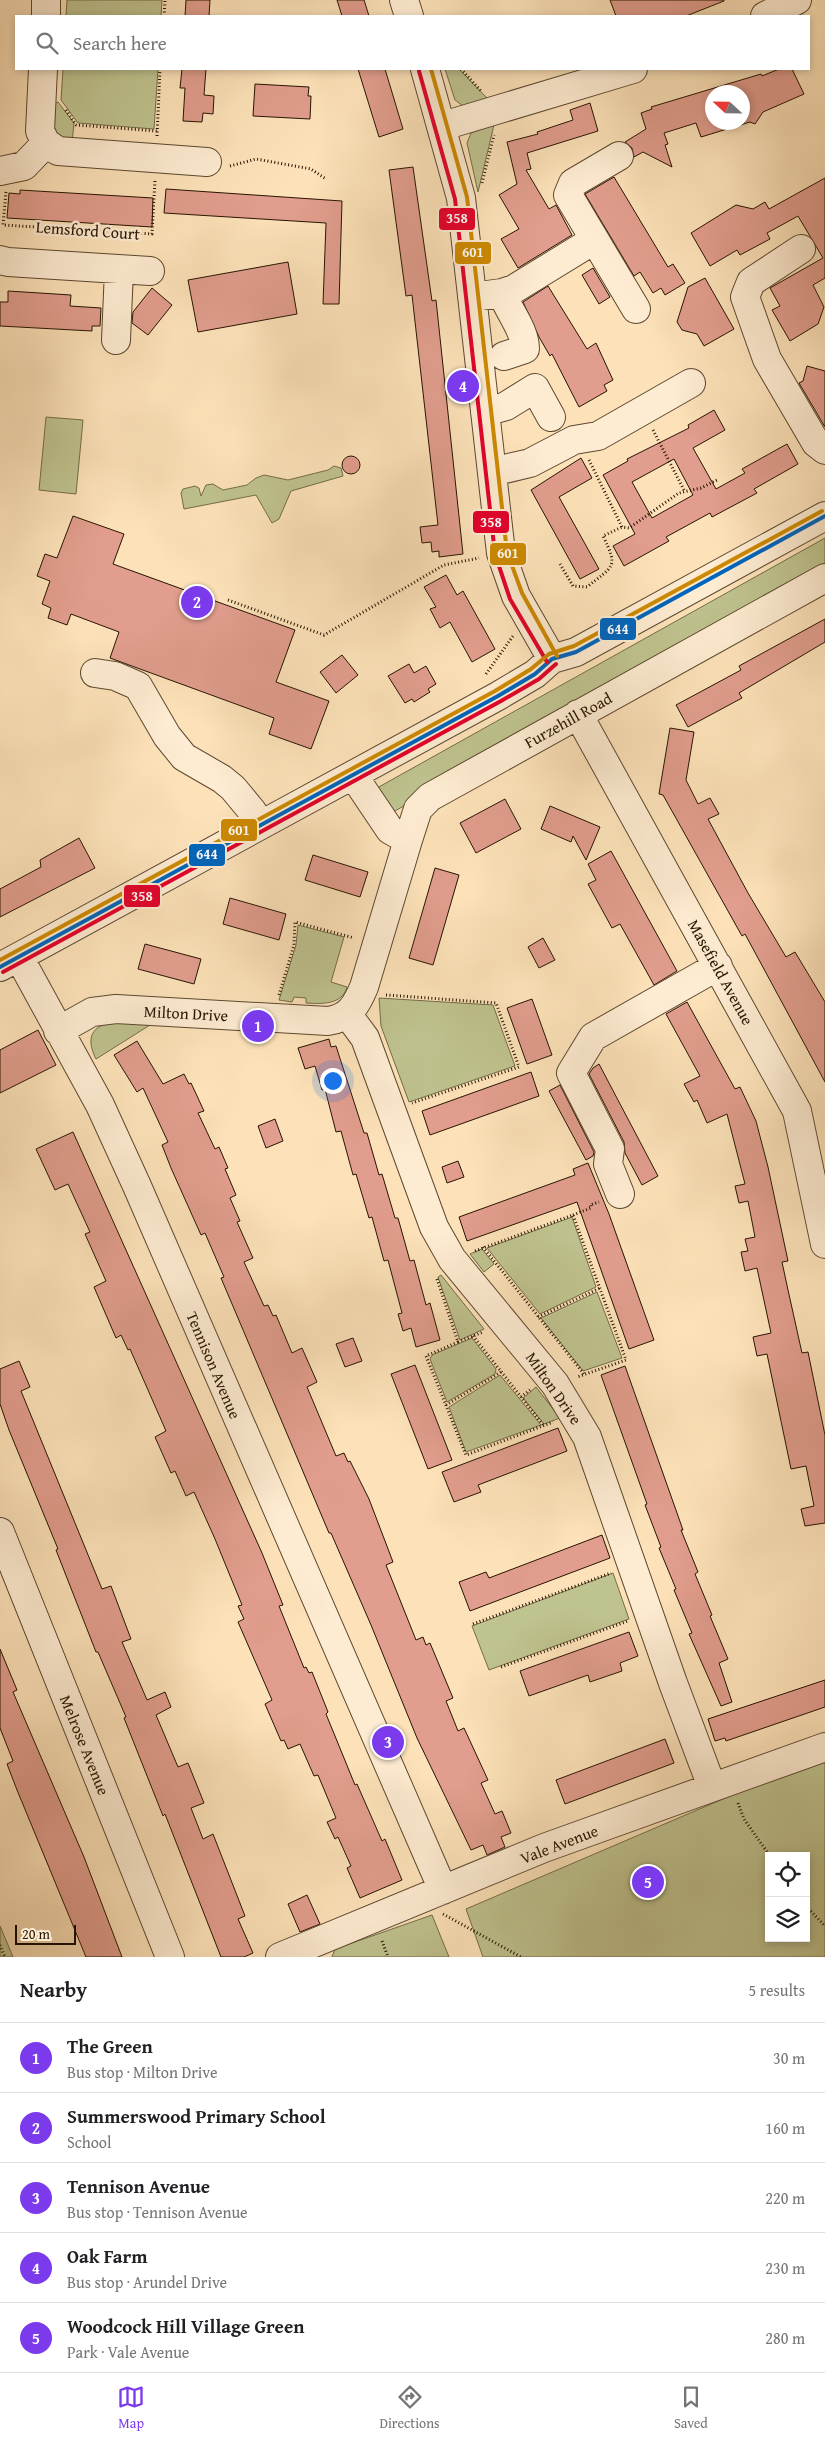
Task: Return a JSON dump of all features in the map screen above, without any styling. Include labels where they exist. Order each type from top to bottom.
[{"type":"street","points":[[46,0],[46,15]]},
{"type":"street","points":[[404,0],[409,15]]},
{"type":"street","points":[[767,15],[797,0]]},
{"type":"street","points":[[43,70],[40,131],[46,143],[58,151],[207,162]]},
{"type":"street","points":[[425,70],[443,126],[461,198],[501,553],[516,596],[552,659]]},
{"type":"street","points":[[443,126],[630,70]]},
{"type":"street","points":[[4,171],[24,166],[46,143]]},
{"type":"street","points":[[619,156],[573,183],[568,195],[636,309]]},
{"type":"street","points":[[472,297],[502,293],[514,289],[594,240]]},
{"type":"street","points":[[801,249],[751,282],[745,297],[767,359],[816,443],[825,450]]},
{"type":"street","points":[[0,260],[150,271]]},
{"type":"street","points":[[116,340],[119,270]]},
{"type":"street","points":[[502,293],[508,309],[525,338],[525,349],[504,356]]},
{"type":"street","points":[[492,472],[530,463],[579,439],[598,436],[691,383]]},
{"type":"street","points":[[485,412],[506,406],[535,388],[551,417]]},
{"type":"street","points":[[9,962],[498,696],[535,674],[552,659],[576,652],[825,516]]},
{"type":"street","name":"Furzehill Road","points":[[408,840],[418,809],[430,797],[825,578]]},
{"type":"street","points":[[95,673],[115,676],[138,686],[167,736],[184,757],[222,779],[233,788],[252,811],[260,825]]},
{"type":"street","name":"Masefield Avenue","points":[[578,714],[797,1111],[825,1244]]},
{"type":"street","points":[[348,1015],[358,1002],[364,987],[408,840],[390,830],[353,775]]},
{"type":"street","name":"Tennison Avenue","points":[[9,962],[58,1031],[100,1105],[133,1177],[438,1892]]},
{"type":"street","points":[[620,1194],[608,1164],[610,1149],[570,1073],[593,1037],[718,966]]},
{"type":"street","name":"Milton Drive","points":[[58,1031],[92,1012],[116,1009],[328,1021],[348,1015],[365,1038],[434,1227],[444,1268],[555,1384],[587,1437],[650,1614],[721,1784]]},
{"type":"street","name":"Melrose Avenue","points":[[0,1532],[170,1957]]},
{"type":"street","name":"Vale Avenue","points":[[292,1955],[374,1917],[544,1848],[825,1747]]},
{"type":"path","points":[[164,15],[165,0]]},
{"type":"path","points":[[156,159],[160,70]]},
{"type":"path","points":[[65,108],[76,125],[157,131]]},
{"type":"path","name":"Lemsford Court","points":[[4,171],[3,225],[152,234],[156,159]]},
{"type":"path","points":[[207,162],[216,170],[256,159],[311,168],[326,179]]},
{"type":"path","points":[[643,410],[685,492]]},
{"type":"path","points":[[579,439],[622,527]]},
{"type":"path","points":[[560,564],[573,586],[587,587],[610,568],[612,562],[613,554],[603,536],[622,527],[629,528],[679,493],[701,488],[719,479]]},
{"type":"path","points":[[228,600],[324,635],[444,565],[484,557]]},
{"type":"path","points":[[481,680],[518,628]]},
{"type":"path","points":[[277,1002],[294,945],[295,922],[356,939]]},
{"type":"path","points":[[378,995],[496,1002],[519,1067],[392,1110]]},
{"type":"path","points":[[458,1342],[444,1268],[483,1248],[573,1215],[620,1194]]},
{"type":"path","points":[[555,1384],[626,1360],[573,1215]]},
{"type":"path","points":[[483,1248],[584,1374]]},
{"type":"path","points":[[538,1317],[600,1288]]},
{"type":"path","points":[[488,1330],[426,1356],[466,1455],[574,1414]]},
{"type":"path","points":[[473,1336],[544,1426]]},
{"type":"path","points":[[446,1405],[501,1372]]},
{"type":"path","points":[[473,1624],[633,1565]]},
{"type":"path","points":[[501,1667],[650,1614]]},
{"type":"path","points":[[721,1784],[767,1852]]},
{"type":"path","points":[[438,1892],[442,1914],[521,1957]]},
{"type":"path","points":[[810,1910],[825,1926]]},
{"type":"path","points":[[0,1944],[5,1957]]},
{"type":"green space","points":[[67,0],[162,0],[161,15],[66,15]]},
{"type":"green space","points":[[63,70],[158,70],[154,129],[78,123],[61,100]]},
{"type":"green space","points":[[445,70],[460,70],[487,98],[463,106],[455,100]]},
{"type":"green space","points":[[58,102],[74,123],[72,143],[54,133],[50,106]]},
{"type":"green space","points":[[494,125],[478,192],[467,143],[471,133]]},
{"type":"green space","points":[[46,417],[83,420],[76,494],[39,490]]},
{"type":"green space","points":[[334,466],[341,468],[343,476],[291,491],[279,519],[272,523],[256,495],[184,509],[181,493],[183,489],[195,486],[199,488],[201,496],[206,485],[213,484],[223,490],[247,485],[264,475],[288,480],[328,470]]},
{"type":"green space","points":[[825,538],[825,567],[395,811],[384,807],[377,788]]},
{"type":"green space","points":[[298,925],[344,937],[331,982],[347,987],[341,997],[336,1000],[306,1003],[306,998],[294,997],[292,1002],[279,1000],[296,945]]},
{"type":"green space","points":[[379,998],[493,1005],[515,1066],[409,1102],[381,1026]]},
{"type":"green space","points":[[115,1022],[150,1025],[96,1059],[91,1044],[93,1033],[101,1026]]},
{"type":"green space","points":[[572,1217],[596,1287],[540,1314],[487,1248]]},
{"type":"green space","points":[[482,1249],[494,1264],[484,1272],[470,1254]]},
{"type":"green space","points":[[441,1275],[484,1329],[460,1340],[438,1277]]},
{"type":"green space","points":[[597,1292],[622,1358],[583,1371],[541,1318]]},
{"type":"green space","points":[[472,1338],[496,1369],[495,1374],[447,1402],[430,1359],[432,1355]]},
{"type":"green space","points":[[500,1375],[541,1425],[466,1452],[449,1407]]},
{"type":"green space","points":[[536,1387],[560,1418],[544,1424],[523,1398]]},
{"type":"green space","points":[[613,1573],[629,1619],[489,1670],[472,1626]]},
{"type":"green space","points":[[821,1757],[825,1761],[825,1957],[483,1957],[466,1909]]},
{"type":"green space","points":[[432,1915],[449,1957],[332,1957],[335,1949]]},
{"type":"green space","points":[[0,1926],[13,1957],[0,1957]]},
{"type":"building","points":[[186,0],[210,0],[209,15],[185,15]]},
{"type":"building","points":[[337,0],[364,0],[369,15],[342,15]]},
{"type":"building","points":[[610,0],[724,0],[689,15],[616,15]]},
{"type":"building","points":[[182,70],[206,70],[204,95],[214,96],[213,114],[203,113],[202,122],[183,121],[185,88],[180,88]]},
{"type":"building","points":[[358,70],[385,70],[403,129],[379,137]]},
{"type":"building","points":[[777,70],[792,70],[804,94],[763,112],[755,124],[750,122],[750,85],[724,85],[761,74],[762,76]]},
{"type":"building","points":[[255,84],[309,87],[308,96],[311,96],[310,119],[253,116]]},
{"type":"building","points":[[705,91],[705,130],[724,130],[701,137],[696,123],[664,133],[668,144],[665,145],[672,167],[643,152],[634,157],[632,148],[625,142],[646,129],[641,113],[652,109],[651,107]]},
{"type":"building","points":[[590,103],[598,131],[527,153],[531,169],[526,170],[549,209],[556,205],[572,235],[518,268],[501,239],[519,229],[499,195],[517,184],[507,142],[538,134],[537,132],[573,120],[570,110]]},
{"type":"building","points":[[413,167],[432,301],[436,300],[463,554],[439,557],[439,551],[432,552],[431,542],[422,543],[420,527],[438,525],[412,295],[406,296],[389,170]]},
{"type":"building","points":[[614,177],[668,267],[673,264],[685,283],[665,295],[661,288],[653,293],[640,272],[634,276],[585,194]]},
{"type":"building","points":[[825,178],[825,278],[813,285],[824,307],[818,324],[790,341],[772,310],[780,306],[770,288],[823,258],[798,216],[767,233],[770,239],[740,255],[737,250],[710,266],[691,233],[736,205],[753,209],[765,202],[769,209]]},
{"type":"building","points":[[166,189],[342,201],[339,304],[323,304],[326,223],[164,213]]},
{"type":"building","points":[[20,190],[153,198],[152,227],[7,218],[9,193],[20,194]]},
{"type":"building","points":[[288,262],[297,314],[198,332],[188,280]]},
{"type":"building","points":[[593,268],[610,297],[599,304],[582,275]]},
{"type":"building","points":[[705,278],[734,329],[704,346],[697,334],[682,330],[677,322],[688,287]]},
{"type":"building","points":[[548,286],[587,349],[596,343],[613,380],[604,385],[607,391],[579,407],[552,354],[550,356],[539,337],[523,302]]},
{"type":"building","points":[[152,288],[172,305],[148,335],[132,323],[133,312]]},
{"type":"building","points":[[8,291],[71,295],[70,306],[101,308],[100,326],[92,326],[92,331],[0,326],[0,302],[8,302]]},
{"type":"building","points":[[807,366],[825,371],[825,427],[799,383],[803,381]]},
{"type":"building","points":[[714,410],[725,430],[693,448],[716,489],[745,473],[742,469],[787,444],[798,464],[754,489],[757,493],[712,517],[710,513],[666,537],[669,541],[624,566],[613,546],[635,534],[603,475],[628,461],[627,459],[689,428],[688,425]],"holes":[[[674,459],[693,495],[652,518],[632,482]]]},
{"type":"building","points":[[351,456],[357,459],[360,465],[357,471],[351,474],[345,471],[342,465],[345,459]]},
{"type":"building","points":[[581,458],[592,478],[559,497],[599,569],[580,579],[531,490]]},
{"type":"building","points":[[73,516],[124,534],[113,564],[295,630],[276,682],[329,701],[311,749],[269,734],[274,718],[110,658],[119,632],[71,614],[67,625],[48,618],[51,608],[42,604],[50,581],[37,576],[45,554],[57,558]]},
{"type":"building","points":[[446,575],[457,595],[463,591],[495,649],[472,662],[450,622],[440,628],[430,609],[436,607],[424,587]]},
{"type":"building","points":[[825,619],[825,642],[739,693],[742,698],[688,727],[676,705],[741,670],[739,666]]},
{"type":"building","points":[[342,655],[358,675],[336,693],[320,672]]},
{"type":"building","points":[[409,664],[414,673],[426,666],[436,684],[428,689],[430,692],[414,702],[412,699],[405,703],[388,676]]},
{"type":"building","points":[[670,728],[694,732],[686,780],[698,804],[710,798],[719,814],[708,819],[748,893],[786,957],[795,952],[825,1002],[825,1082],[745,934],[742,936],[663,795],[659,794]]},
{"type":"building","points":[[505,799],[521,829],[476,853],[460,823]]},
{"type":"building","points":[[550,806],[600,827],[586,860],[573,836],[571,842],[541,829]]},
{"type":"building","points":[[79,838],[95,868],[0,917],[0,889],[41,867],[40,860]]},
{"type":"building","points":[[611,851],[677,971],[654,985],[620,924],[612,928],[588,884],[596,880],[588,864]]},
{"type":"building","points":[[313,855],[368,872],[360,897],[305,880]]},
{"type":"building","points":[[435,868],[459,875],[433,965],[409,958]]},
{"type":"building","points":[[230,898],[286,914],[279,940],[223,924]]},
{"type":"building","points":[[543,938],[555,960],[539,968],[528,947]]},
{"type":"building","points":[[145,944],[201,959],[194,984],[138,969]]},
{"type":"building","points":[[532,999],[552,1055],[527,1064],[507,1008]]},
{"type":"building","points":[[687,1002],[735,1089],[740,1087],[756,1121],[788,1261],[782,1262],[788,1290],[802,1353],[808,1352],[825,1435],[825,1523],[805,1526],[801,1509],[814,1506],[806,1466],[791,1469],[767,1354],[757,1356],[753,1337],[771,1333],[757,1268],[745,1271],[741,1252],[748,1251],[745,1239],[755,1237],[748,1201],[739,1203],[735,1186],[745,1184],[727,1114],[707,1123],[697,1100],[694,1102],[684,1084],[700,1076],[666,1014]]},
{"type":"building","points":[[38,1030],[56,1065],[0,1093],[0,1050]]},
{"type":"building","points":[[329,1039],[331,1047],[336,1046],[364,1133],[367,1133],[379,1175],[382,1174],[395,1218],[398,1218],[410,1261],[414,1260],[426,1305],[430,1303],[440,1340],[416,1347],[411,1328],[403,1331],[398,1314],[402,1313],[388,1260],[384,1261],[372,1217],[369,1218],[356,1174],[353,1175],[341,1131],[336,1132],[325,1089],[322,1090],[315,1066],[305,1069],[298,1048]]},
{"type":"building","points":[[137,1041],[163,1084],[184,1074],[189,1084],[191,1083],[204,1111],[198,1113],[215,1149],[219,1147],[228,1168],[225,1169],[236,1195],[230,1198],[240,1221],[237,1222],[253,1258],[244,1262],[264,1306],[268,1305],[273,1316],[276,1315],[292,1353],[302,1348],[317,1382],[307,1387],[336,1456],[344,1453],[369,1499],[393,1562],[386,1565],[416,1640],[423,1637],[426,1645],[430,1643],[453,1698],[446,1701],[458,1731],[464,1728],[488,1780],[481,1783],[495,1814],[502,1811],[511,1833],[501,1837],[505,1847],[487,1855],[483,1845],[471,1850],[417,1738],[371,1625],[331,1533],[329,1533],[221,1278],[224,1277],[205,1233],[201,1235],[171,1168],[162,1145],[168,1142],[143,1088],[137,1092],[114,1055]]},
{"type":"building","points":[[599,1064],[658,1176],[642,1185],[625,1153],[624,1142],[589,1074]]},
{"type":"building","points":[[531,1072],[539,1096],[430,1135],[422,1111]]},
{"type":"building","points":[[560,1085],[594,1152],[593,1156],[586,1160],[549,1091]]},
{"type":"building","points":[[275,1119],[283,1141],[266,1148],[258,1126]]},
{"type":"building","points":[[73,1132],[262,1553],[283,1605],[279,1606],[304,1668],[306,1667],[309,1673],[312,1672],[328,1712],[326,1714],[355,1785],[357,1784],[382,1841],[385,1839],[402,1880],[360,1898],[347,1868],[351,1866],[338,1837],[335,1839],[327,1822],[336,1818],[318,1775],[314,1776],[300,1744],[288,1749],[284,1740],[281,1741],[265,1704],[272,1700],[238,1622],[244,1619],[238,1606],[242,1605],[215,1539],[194,1492],[186,1496],[175,1471],[171,1473],[155,1437],[166,1431],[130,1349],[128,1350],[121,1335],[116,1338],[94,1287],[106,1281],[85,1234],[90,1232],[68,1184],[55,1190],[36,1149]]},
{"type":"building","points":[[458,1161],[464,1177],[447,1183],[442,1167]]},
{"type":"building","points":[[588,1163],[609,1214],[654,1340],[629,1349],[577,1202],[467,1241],[459,1217],[575,1175],[573,1169]]},
{"type":"building","points":[[353,1338],[362,1361],[345,1367],[336,1344]]},
{"type":"building","points":[[19,1361],[30,1387],[21,1391],[102,1589],[111,1586],[131,1639],[122,1642],[147,1700],[165,1692],[171,1707],[156,1715],[178,1767],[188,1763],[204,1803],[191,1808],[203,1839],[213,1834],[245,1916],[238,1919],[253,1953],[244,1957],[221,1957],[165,1814],[163,1816],[124,1718],[126,1717],[98,1652],[96,1652],[56,1550],[58,1549],[9,1430],[0,1404],[0,1369]]},
{"type":"building","points":[[415,1365],[452,1460],[428,1469],[391,1374]]},
{"type":"building","points":[[625,1366],[683,1530],[681,1530],[698,1572],[695,1574],[728,1659],[719,1663],[732,1702],[721,1706],[689,1634],[692,1633],[659,1548],[661,1547],[645,1505],[647,1504],[601,1375]]},
{"type":"building","points":[[558,1428],[567,1451],[478,1485],[481,1492],[454,1502],[442,1472]]},
{"type":"building","points":[[602,1535],[610,1558],[470,1611],[459,1582],[486,1572],[489,1578]]},
{"type":"building","points":[[629,1632],[638,1656],[620,1663],[622,1671],[590,1682],[588,1675],[529,1696],[520,1671]]},
{"type":"building","points":[[0,1649],[17,1690],[13,1692],[84,1857],[122,1957],[86,1957],[17,1790],[7,1764],[13,1761],[0,1728]]},
{"type":"building","points":[[825,1680],[825,1707],[726,1741],[725,1738],[715,1741],[708,1719]]},
{"type":"building","points":[[665,1739],[674,1763],[565,1804],[556,1780]]},
{"type":"building","points":[[307,1895],[320,1924],[300,1932],[288,1904]]},
{"type":"transit line","name":"601","points":[[431,70],[467,197],[507,552],[522,593],[557,656]]},
{"type":"transit line","name":"358","points":[[419,71],[455,199],[495,554],[510,599],[547,662]]},
{"type":"transit line","name":"601","points":[[0,960],[495,691],[531,669],[549,654],[574,646],[822,511]]},
{"type":"transit line","name":"644","points":[[0,967],[498,696],[535,674],[552,659],[576,652],[825,516]]},
{"type":"transit line","name":"358","points":[[3,972],[501,701],[539,679],[556,664]]},
{"type":"place","name":"Oak Farm","points":[[463,386]]},
{"type":"place","name":"Summerswood Primary School","points":[[197,602]]},
{"type":"place","name":"The Green","points":[[258,1026]]},
{"type":"place","name":"Tennison Avenue","points":[[388,1742]]},
{"type":"place","name":"Woodcock Hill Village Green","points":[[648,1882]]}]
